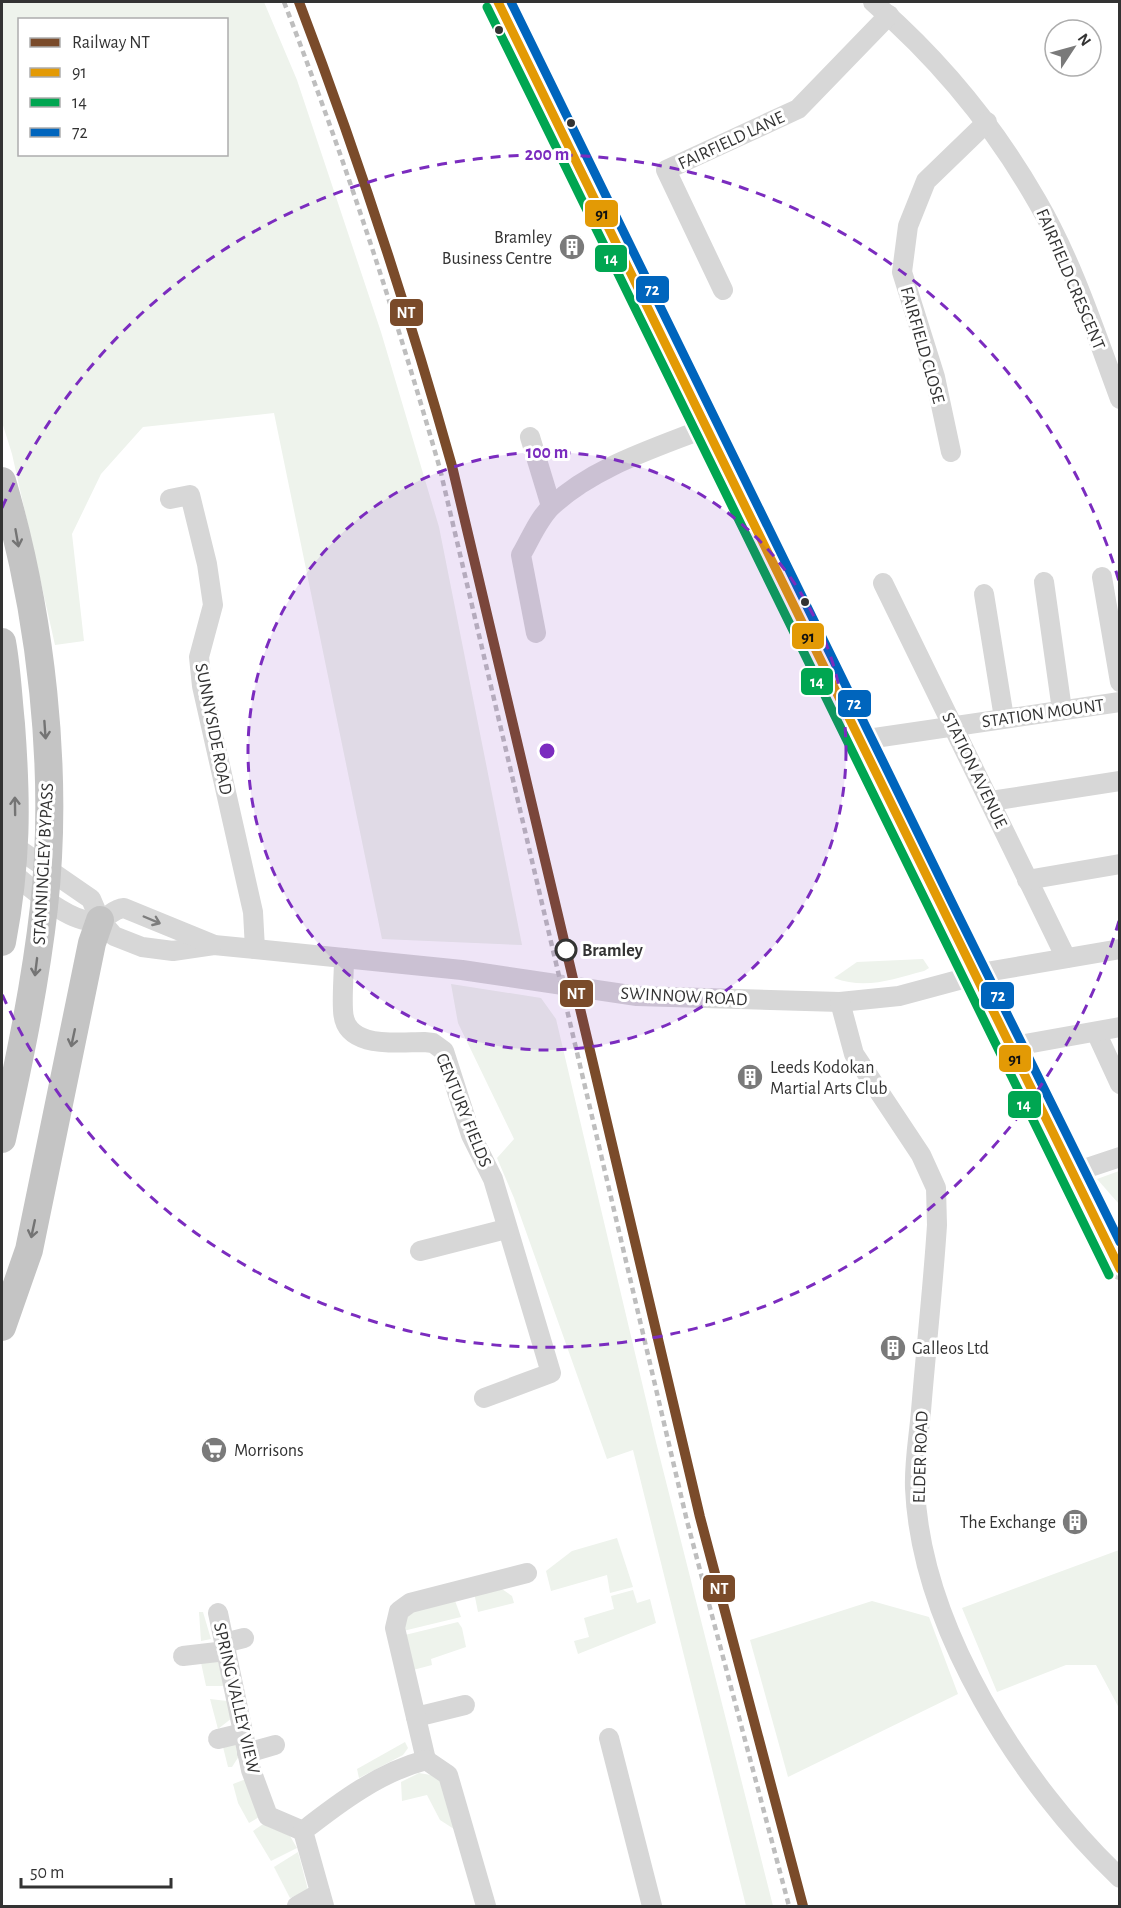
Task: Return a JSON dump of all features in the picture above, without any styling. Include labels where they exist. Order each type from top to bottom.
[{"type":"highway","name":"STANNINGLEY BYPASS","points":[[2,481],[15,526],[42,676],[49,789],[44,905],[33,986],[2,1139]]},
{"type":"highway","name":"STANNINGLEY BYPASS","points":[[2,642],[15,772],[16,834],[12,885],[2,942]]},
{"type":"highway","points":[[2,1327],[29,1250],[92,943],[100,920]]},
{"type":"street","points":[[498,2],[1119,1270]]},
{"type":"street","name":"FAIRFIELD CRESCENT","points":[[873,2],[938,62],[987,122],[1038,202],[1080,290],[1119,399]]},
{"type":"street","name":"FAIRFIELD LANE","points":[[723,290],[666,170],[798,109],[889,15]]},
{"type":"street","name":"FAIRFIELD CLOSE","points":[[951,452],[935,377],[902,272],[908,226],[926,181],[987,122]]},
{"type":"street","points":[[536,633],[521,555],[551,506],[576,487],[624,459],[708,427]]},
{"type":"street","points":[[530,438],[551,506]]},
{"type":"street","name":"SUNNYSIDE ROAD","points":[[170,499],[190,495],[207,564],[213,605],[199,657],[202,686],[253,912],[255,948]]},
{"type":"street","points":[[1102,577],[1119,682]]},
{"type":"street","points":[[1044,582],[1062,710]]},
{"type":"street","name":"STATION AVENUE","points":[[884,583],[1066,958]]},
{"type":"street","points":[[984,594],[1004,718]]},
{"type":"street","name":"STATION MOUNT","points":[[861,740],[1119,702]]},
{"type":"street","points":[[991,801],[1119,781]]},
{"type":"street","name":"SWINNOW ROAD","points":[[2,838],[10,841],[73,884],[91,899],[100,920],[114,936],[142,946],[173,951],[214,945],[255,948],[462,970],[637,996],[840,1002],[899,996],[974,978],[992,971],[1119,949]]},
{"type":"street","name":"SWINNOW ROAD","points":[[2,864],[70,916],[81,921],[100,920],[116,909],[124,908],[214,945]]},
{"type":"street","points":[[1027,880],[1119,864]]},
{"type":"street","name":"CENTURY FIELDS","points":[[344,958],[343,1013],[350,1029],[362,1039],[433,1043],[444,1051],[471,1135],[493,1179],[506,1229],[551,1373],[484,1398]]},
{"type":"street","name":"ELDER ROAD","points":[[840,1002],[854,1054],[921,1155],[936,1188],[938,1225],[915,1486],[920,1533],[929,1571],[973,1684],[988,1710],[1049,1802],[1119,1878]]},
{"type":"street","points":[[1009,1047],[1119,1027]]},
{"type":"street","points":[[1096,1032],[1119,1084]]},
{"type":"street","points":[[1072,1173],[1119,1157]]},
{"type":"street","points":[[420,1251],[506,1229]]},
{"type":"street","points":[[486,1906],[448,1775],[426,1760],[394,1628],[399,1611],[410,1603],[527,1573]]},
{"type":"street","name":"SPRING VALLEY VIEW","points":[[218,1613],[251,1770],[268,1816],[303,1831]]},
{"type":"street","points":[[183,1656],[225,1647],[244,1638]]},
{"type":"street","points":[[416,1717],[465,1705]]},
{"type":"street","points":[[218,1739],[243,1733]]},
{"type":"street","points":[[609,1738],[652,1906]]},
{"type":"street","points":[[248,1753],[275,1745]]},
{"type":"street","points":[[297,1906],[322,1900],[303,1831],[345,1798],[409,1765],[426,1760]]},
{"type":"shaded area","points":[[2,2],[264,2],[297,80],[381,332],[439,527],[522,945],[382,939],[274,413],[143,427],[101,474],[72,534],[84,641],[55,645],[12,454],[2,422]]},
{"type":"shaded area","points":[[923,959],[929,968],[890,980],[857,983],[834,978],[857,962]]},
{"type":"shaded area","points":[[451,984],[541,998],[556,1019],[656,1442],[773,1906],[746,1906],[633,1450],[607,1459],[514,1198],[497,1158],[514,1139],[458,1023]]},
{"type":"shaded area","points":[[1120,1171],[1119,1204],[1097,1179]]},
{"type":"shaded area","points":[[617,1538],[633,1587],[610,1593],[607,1575],[551,1591],[546,1571],[572,1551]]},
{"type":"shaded area","points":[[1119,1550],[1119,1708],[1096,1665],[1066,1665],[997,1692],[962,1608]]},
{"type":"shaded area","points":[[499,1587],[512,1596],[514,1603],[478,1612],[474,1592]]},
{"type":"shaded area","points":[[633,1590],[637,1603],[650,1599],[656,1623],[578,1654],[574,1641],[589,1637],[584,1618],[614,1609],[611,1596]]},
{"type":"shaded area","points":[[454,1598],[461,1617],[399,1632],[402,1623],[413,1611],[428,1604]]},
{"type":"shaded area","points":[[872,1601],[929,1617],[958,1694],[788,1777],[750,1640]]},
{"type":"shaded area","points":[[199,1612],[203,1612],[211,1639],[201,1641]]},
{"type":"shaded area","points":[[458,1622],[462,1628],[466,1647],[431,1659],[432,1665],[413,1670],[405,1635]]},
{"type":"shaded area","points":[[217,1657],[224,1686],[206,1686],[200,1658]]},
{"type":"shaded area","points":[[210,1699],[227,1701],[232,1718],[218,1729]]},
{"type":"shaded area","points":[[238,1742],[241,1753],[232,1767],[228,1767],[222,1743]]},
{"type":"shaded area","points":[[405,1742],[408,1748],[403,1755],[359,1778],[357,1769]]},
{"type":"shaded area","points":[[419,1773],[437,1776],[443,1784],[454,1829],[440,1820],[427,1795],[402,1801],[401,1782]]},
{"type":"shaded area","points":[[246,1779],[261,1816],[249,1823],[238,1803],[233,1784]]},
{"type":"shaded area","points":[[266,1822],[290,1836],[297,1848],[271,1861],[253,1831]]},
{"type":"shaded area","points":[[298,1852],[308,1890],[290,1898],[274,1867]]},
{"type":"railway","points":[[284,2],[367,234],[440,469],[687,1521],[789,1906]]},
{"type":"rail line","name":"NT","points":[[299,2],[381,232],[452,466],[700,1517],[803,1906]]},
{"type":"transit line","name":"91","points":[[498,2],[1120,1269]]},
{"type":"transit line","name":"72","points":[[511,2],[1120,1242]]},
{"type":"transit line","name":"14","points":[[487,7],[1109,1275]]},
{"type":"place","name":"Bramley Business Centre","points":[[572,247]]},
{"type":"place","name":"Bramley","points":[[566,950]]},
{"type":"place","name":"Leeds Kodokan Martial Arts Club","points":[[750,1077]]},
{"type":"place","name":"Galleos Ltd","points":[[893,1348]]},
{"type":"place","name":"Morrisons","points":[[214,1450]]},
{"type":"place","name":"The Exchange","points":[[1075,1522]]}]
